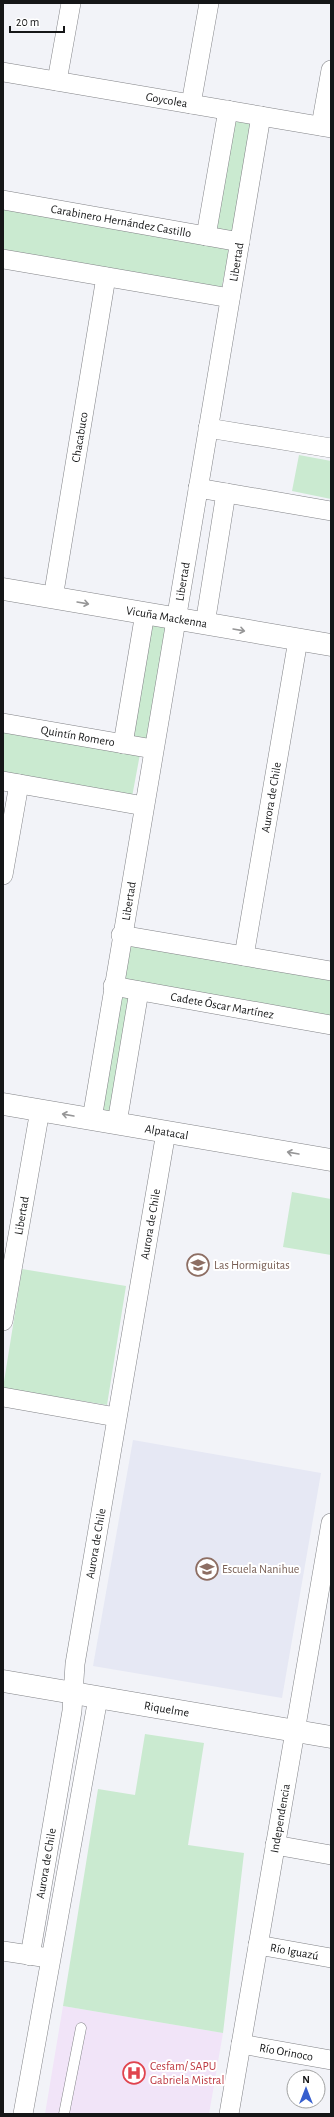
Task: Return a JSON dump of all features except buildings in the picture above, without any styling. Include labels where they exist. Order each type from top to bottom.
[{"type":"main road","name":"Vicuña Mackenna","points":[[3,589],[331,645]]},
{"type":"main road","name":"Alpatacal","points":[[3,1104],[331,1160]]},
{"type":"main road","name":"Riquelme","points":[[3,1681],[331,1737]]},
{"type":"street","points":[[57,82],[71,3]]},
{"type":"street","points":[[191,104],[209,3]]},
{"type":"street","points":[[326,127],[331,70]]},
{"type":"street","name":"Goycolea","points":[[3,72],[326,127]]},
{"type":"street","points":[[206,236],[228,110]]},
{"type":"street","name":"Libertad","points":[[92,1119],[121,935],[261,116]]},
{"type":"street","name":"Carabinero Hernández Castillo","points":[[3,200],[240,242]]},
{"type":"street","points":[[3,259],[230,298]]},
{"type":"street","name":"Chacabuco","points":[[53,598],[106,277]]},
{"type":"street","points":[[208,428],[331,445]]},
{"type":"street","points":[[198,488],[331,511]]},
{"type":"street","points":[[206,624],[226,493]]},
{"type":"street","points":[[123,744],[145,613]]},
{"type":"street","name":"Aurora de Chile","points":[[244,956],[298,640]]},
{"type":"street","name":"Quintín Romero","points":[[3,723],[153,749]]},
{"type":"street","points":[[3,875],[11,783],[144,806]]},
{"type":"street","points":[[121,935],[331,971]]},
{"type":"street","name":"Cadete Óscar Martínez","points":[[113,986],[331,1025]]},
{"type":"street","points":[[117,1123],[140,991]]},
{"type":"street","name":"Libertad","points":[[3,1321],[40,1110]]},
{"type":"street","name":"Aurora de Chile","points":[[30,1956],[73,1693],[74,1664],[166,1132]]},
{"type":"street","points":[[3,1397],[116,1417]]},
{"type":"street","name":"Independencia","points":[[229,2114],[331,1523]]},
{"type":"street","name":"Aurora de Chile","points":[[23,2114],[98,1698]]},
{"type":"street","points":[[275,1845],[331,1855]]},
{"type":"street","name":"Río Iguazú","points":[[258,1945],[331,1958]]},
{"type":"street","points":[[3,1951],[51,1959]]},
{"type":"street","name":"Río Orinoco","points":[[241,2044],[331,2060]]},
{"type":"lane","points":[[64,2114],[81,2028]]},
{"type":"shaded area","name":"Escuela Nanihue","points":[[133,1440],[321,1473],[282,1698],[93,1666]]},
{"type":"shaded area","name":"Cesfam/ SAPU Gabriela Mistral","points":[[63,2006],[223,2033],[209,2114],[45,2114]]},
{"type":"green space","points":[[231,117],[256,122],[235,234],[210,230]]},
{"type":"green space","points":[[3,207],[230,248],[221,290],[3,251]]},
{"type":"green space","points":[[299,455],[331,461],[331,499],[292,491]]},
{"type":"green space","points":[[149,624],[170,628],[149,742],[129,740]]},
{"type":"green space","points":[[3,730],[140,754],[132,797],[3,773]]},
{"type":"green space","points":[[127,943],[331,979],[331,1019],[121,981]]},
{"type":"green space","points":[[116,994],[133,997],[115,1114],[97,1111]]},
{"type":"green space","points":[[292,1192],[331,1199],[331,1255],[283,1247]]},
{"type":"green space","points":[[22,1269],[126,1286],[107,1405],[3,1388]]},
{"type":"green space","points":[[145,1734],[204,1743],[188,1845],[244,1853],[223,2033],[63,2006],[98,1789],[135,1795]]},
{"type":"place","name":"Las Hormiguitas","points":[[198,1265]]},
{"type":"place","name":"Escuela Nanihue","points":[[207,1569]]},
{"type":"place","name":"Cesfam/ SAPU Gabriela Mistral","points":[[134,2073]]}]
